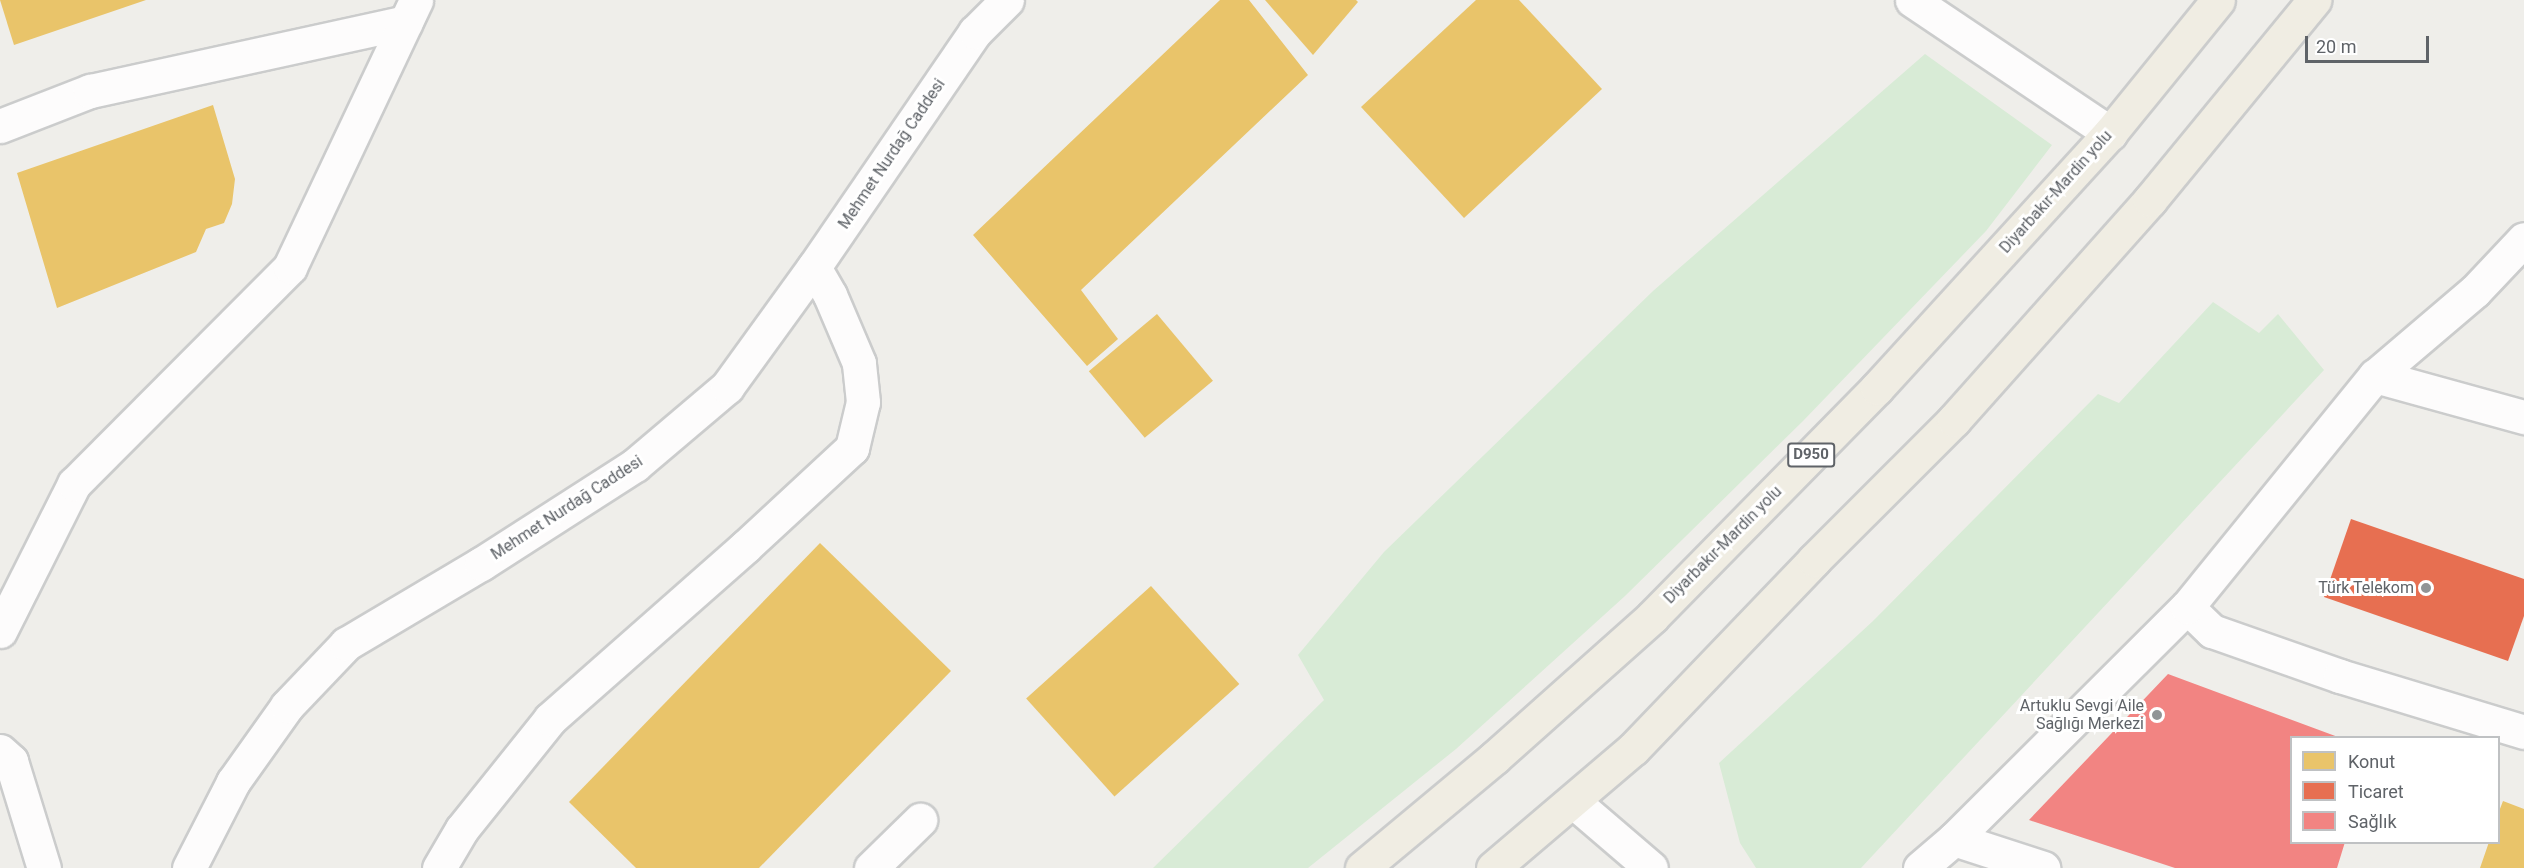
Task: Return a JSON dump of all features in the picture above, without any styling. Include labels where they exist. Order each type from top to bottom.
[{"type":"highway","name":"Diyarbakır-Mardin yolu","points":[[1362,868],[1494,758],[1652,617],[1876,388],[2110,133],[2218,0]]},
{"type":"highway","points":[[1493,868],[1633,749],[1814,560],[1954,420],[2150,200],[2314,0]]},
{"type":"street","name":"Mehmet Nurdağ Caddesi","points":[[189,868],[233,782],[280,716],[346,644],[481,564],[635,465],[727,387],[814,267],[975,32],[1007,0]]},
{"type":"street","points":[[1912,0],[2110,133]]},
{"type":"street","points":[[0,126],[90,91],[411,11]]},
{"type":"street","points":[[0,631],[74,484],[290,267],[411,11]]},
{"type":"street","points":[[1920,868],[1954,839],[2187,607],[2375,376],[2475,291],[2524,239]]},
{"type":"street","points":[[439,868],[462,829],[550,719],[852,448],[863,402],[859,363],[830,294],[814,267]]},
{"type":"street","points":[[2375,376],[2524,417]]},
{"type":"street","points":[[2187,607],[2212,631],[2340,676],[2524,732]]},
{"type":"street","points":[[0,751],[11,761],[44,868]]},
{"type":"street","points":[[1574,801],[1651,868]]},
{"type":"street","points":[[871,868],[921,820]]},
{"type":"street","points":[[1954,839],[2043,868]]},
{"type":"green space","points":[[1925,54],[2052,145],[1986,231],[1803,421],[1625,596],[1456,749],[1308,868],[1153,868],[1324,700],[1298,655],[1384,552],[1653,291]]},
{"type":"green space","points":[[2213,302],[2259,333],[2278,314],[2324,370],[1861,868],[1756,868],[1740,843],[1719,763],[1873,621],[2098,394],[2119,403]]},
{"type":"building: Konut","points":[[0,0],[146,0],[14,45]]},
{"type":"building: Konut","points":[[1220,0],[1249,0],[1308,75],[1081,290],[1118,339],[1087,366],[973,235]]},
{"type":"building: Konut","points":[[1265,0],[1356,0],[1358,2],[1313,55]]},
{"type":"building: Konut","points":[[1476,0],[1519,0],[1602,89],[1464,218],[1361,107]]},
{"type":"building: Konut","points":[[213,105],[235,179],[232,204],[224,223],[206,229],[196,252],[57,308],[17,173]]},
{"type":"building: Konut","points":[[1157,314],[1213,381],[1145,438],[1089,371]]},
{"type":"building: Konut","points":[[820,543],[951,671],[759,868],[636,868],[569,802]]},
{"type":"building: Konut","points":[[1151,586],[1239,684],[1114,797],[1026,698]]},
{"type":"building: Konut","points":[[2503,801],[2524,809],[2524,868],[2480,868],[2488,844],[2500,844],[2500,809]]},
{"type":"building: Ticaret","name":"Türk Telekom","points":[[2351,519],[2524,579],[2524,616],[2508,661],[2324,597]]},
{"type":"building: Sağlık","points":[[2168,674],[2335,736],[2290,736],[2290,844],[2344,844],[2337,868],[2175,868],[2029,820]]},
{"type":"place","name":"Türk Telekom","points":[[2426,588]]},
{"type":"place","name":"Artuklu Sevgi Aile Sağlığı Merkezi","points":[[2157,715]]}]
